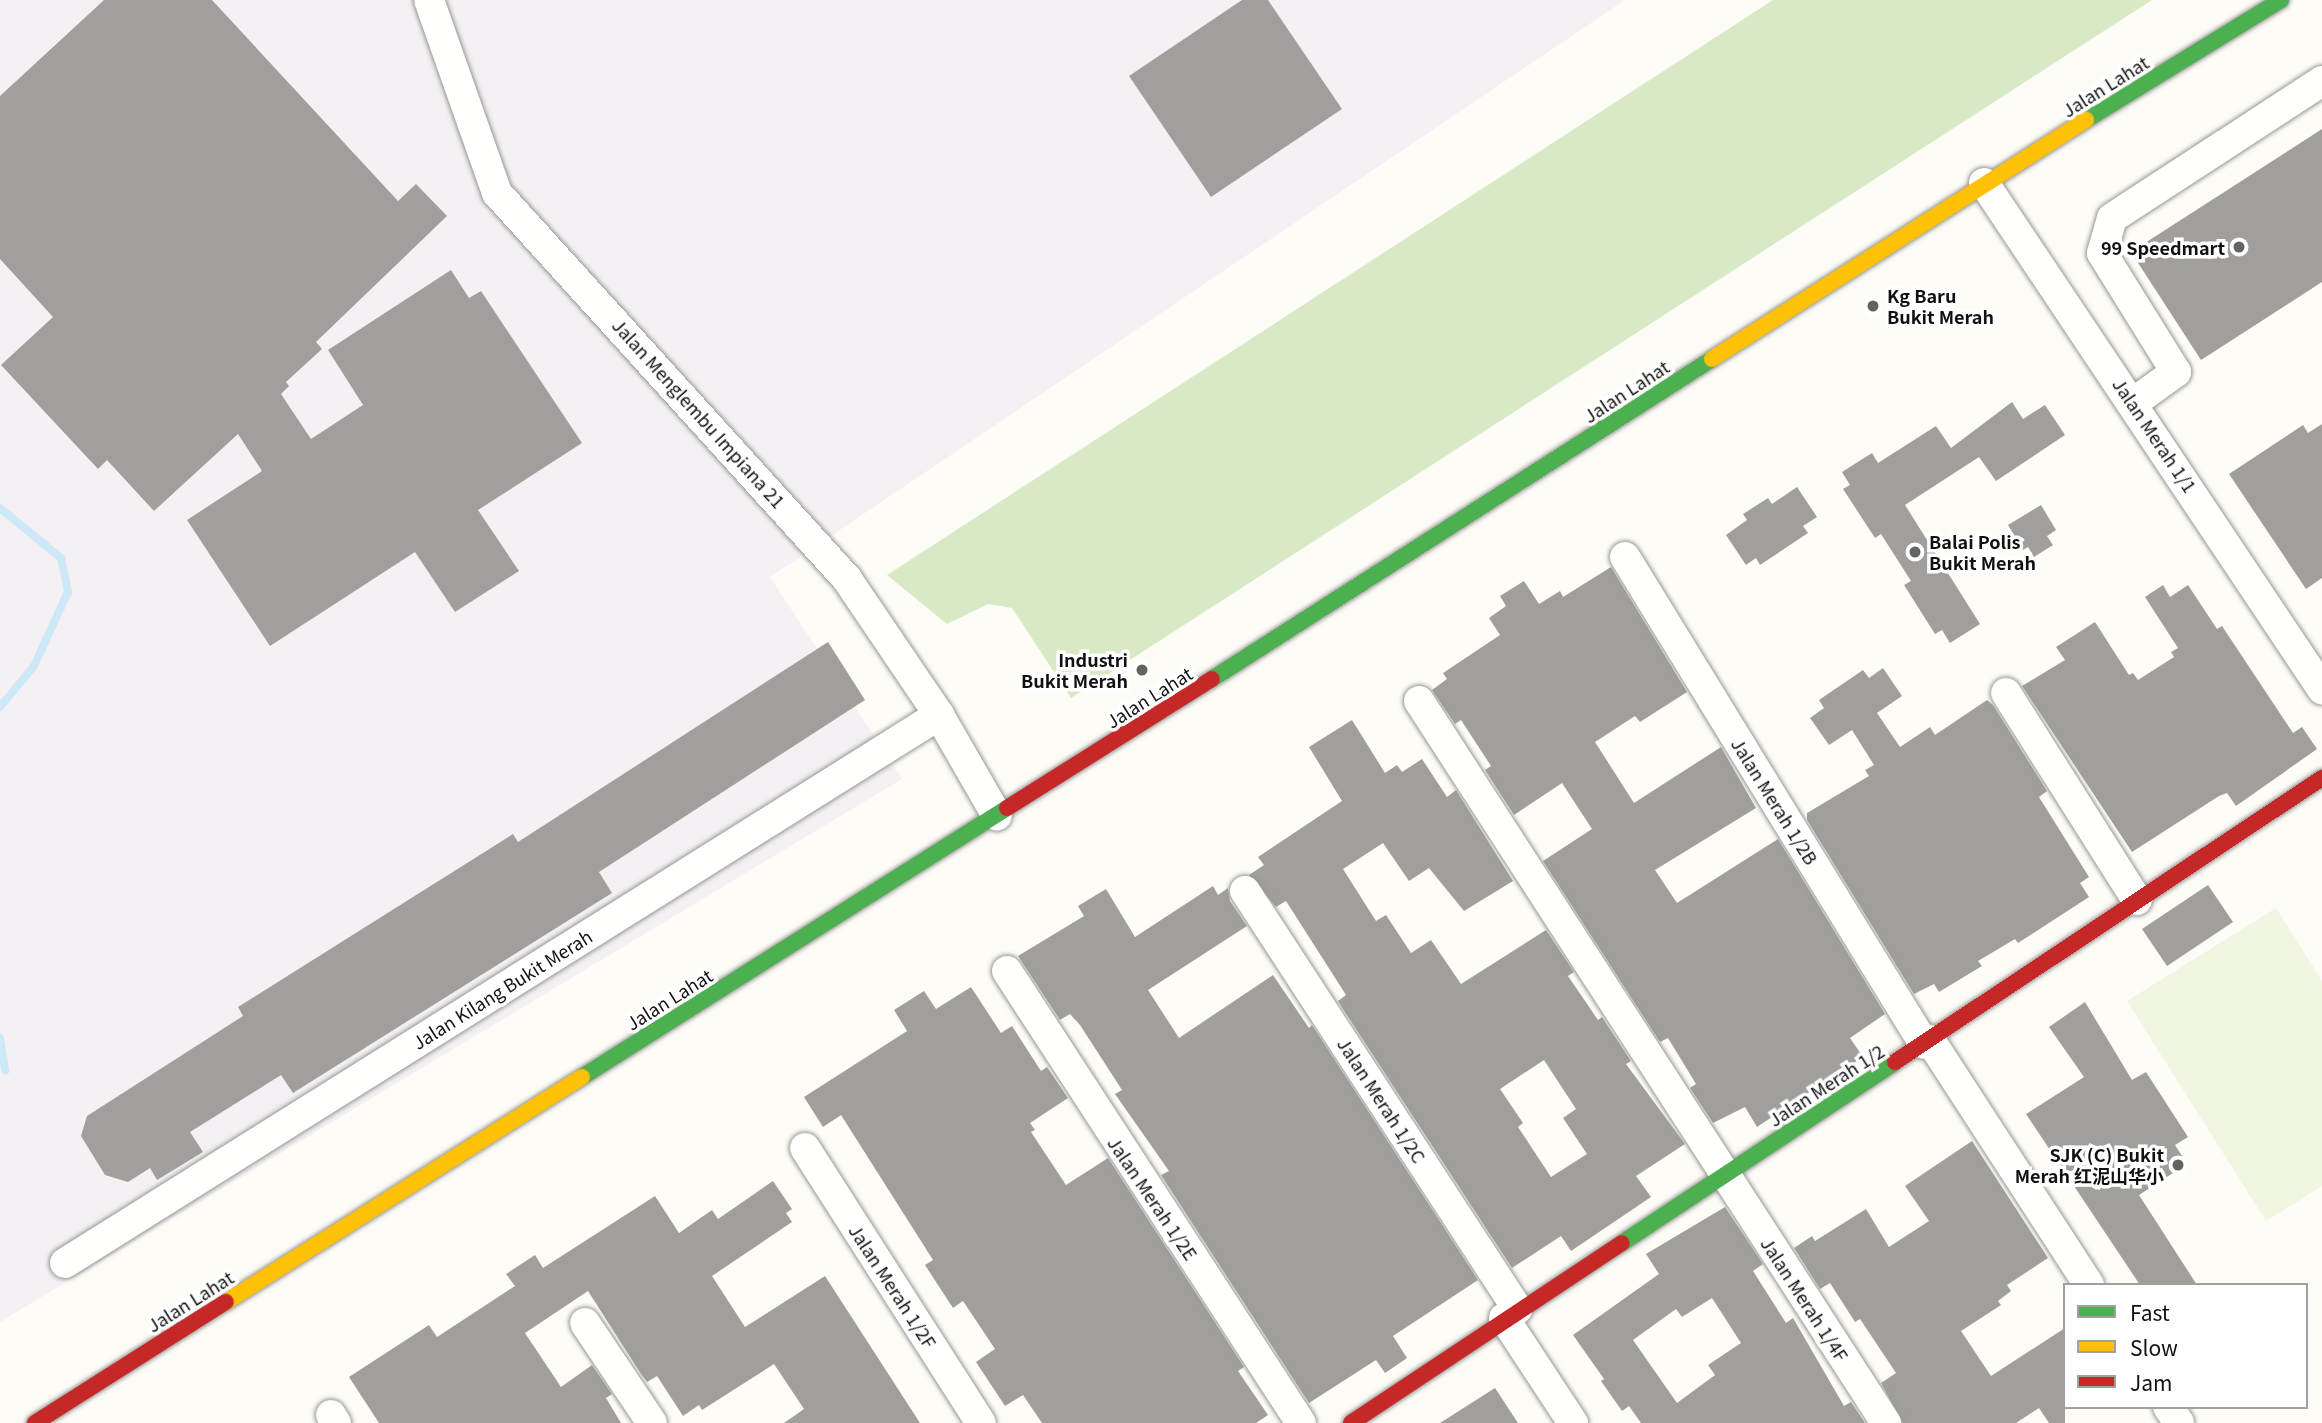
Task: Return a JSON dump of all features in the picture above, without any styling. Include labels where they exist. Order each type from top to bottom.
[{"type":"main road","name":"Jalan Lahat","points":[[35,1423],[997,816],[1984,183],[2281,0]]},
{"type":"main road","name":"Jalan Merah 1/2","points":[[1351,1423],[1511,1314],[1927,1042],[2322,778]]},
{"type":"street","name":"Jalan Menglembu Impiana 21","points":[[429,0],[497,193],[848,579],[939,715],[997,816]]},
{"type":"street","points":[[2133,403],[2176,372],[2102,253],[2112,218],[2322,81]]},
{"type":"street","name":"Jalan Merah 1/1","points":[[1984,183],[2322,689]]},
{"type":"street","name":"Jalan Merah 1/2B","points":[[1625,557],[1927,1042],[2088,1283]]},
{"type":"street","points":[[2006,693],[2137,900]]},
{"type":"street","points":[[1419,701],[1723,1174]]},
{"type":"street","name":"Jalan Kilang Bukit Merah","points":[[65,1263],[939,715]]},
{"type":"street","name":"Jalan Merah 1/2C","points":[[1245,891],[1511,1314],[1573,1423]]},
{"type":"street","name":"Jalan Merah 1/2E","points":[[1007,971],[1301,1423]]},
{"type":"street","name":"Jalan Merah 1/2F","points":[[805,1149],[981,1423]]},
{"type":"street","name":"Jalan Merah 1/4F","points":[[1723,1174],[1886,1423]]},
{"type":"street","points":[[585,1324],[652,1423]]},
{"type":"shaded area","points":[[0,0],[1625,0],[770,577],[902,779],[0,1322]]},
{"type":"green space","points":[[1773,0],[2152,0],[1071,698],[1012,608],[988,604],[947,624],[887,575]]},
{"type":"green space","points":[[2276,908],[2322,981],[2322,1186],[2266,1221],[2127,1001]]},
{"type":"building","points":[[104,0],[212,0],[398,201],[416,184],[447,216],[316,342],[322,349],[286,382],[289,386],[281,394],[311,439],[363,405],[328,350],[451,270],[469,298],[481,291],[582,443],[478,510],[519,571],[455,612],[415,552],[270,646],[187,520],[262,471],[238,434],[154,511],[107,460],[98,469],[1,365],[53,317],[0,259],[0,96]]},
{"type":"building","points":[[1242,0],[1268,0],[1342,109],[1211,197],[1129,76]]},
{"type":"building","points":[[2322,129],[2322,282],[2201,360],[2131,252]]},
{"type":"building","points":[[2012,402],[2023,419],[2045,405],[2065,435],[1996,481],[1979,457],[1905,505],[1980,624],[1950,643],[1942,630],[1935,634],[1904,585],[1911,581],[1881,534],[1875,538],[1843,489],[1850,485],[1842,472],[1872,453],[1878,463],[1936,426],[1951,448]]},
{"type":"building","points":[[2322,424],[2322,578],[2306,589],[2229,474],[2303,425],[2308,433]]},
{"type":"building","points":[[1797,487],[1817,517],[1803,526],[1808,533],[1760,565],[1756,558],[1746,565],[1726,535],[1747,520],[1743,514],[1768,498],[1772,504]]},
{"type":"building","points":[[2041,505],[2056,530],[2047,536],[2053,545],[2034,557],[2028,547],[2023,550],[2008,525]]},
{"type":"building","points":[[1611,567],[1687,692],[1640,722],[1635,716],[1595,742],[1634,803],[1721,747],[1756,808],[1655,870],[1677,903],[1778,839],[1885,1014],[1850,1038],[1863,1057],[1757,1127],[1745,1107],[1713,1123],[1690,1088],[1696,1084],[1668,1038],[1660,1042],[1543,861],[1592,829],[1562,783],[1514,815],[1485,770],[1491,766],[1461,720],[1455,724],[1432,690],[1447,679],[1443,673],[1500,635],[1489,618],[1506,606],[1500,596],[1524,581],[1539,604],[1560,591],[1563,597]]},
{"type":"building","points":[[2163,585],[2170,597],[2188,585],[2217,629],[2222,626],[2293,733],[2302,727],[2317,749],[2236,806],[2227,793],[2219,796],[2132,852],[2022,686],[2065,660],[2056,647],[2095,622],[2129,675],[2133,673],[2138,680],[2174,657],[2171,652],[2178,648],[2145,597]]},
{"type":"building","points":[[828,642],[865,700],[599,872],[612,893],[293,1093],[281,1075],[190,1132],[203,1152],[157,1180],[150,1168],[128,1182],[105,1175],[81,1136],[87,1116],[243,1016],[238,1007],[513,834],[518,842]]},
{"type":"building","points":[[1883,668],[1902,696],[1877,713],[1900,747],[1930,727],[1935,735],[1987,700],[1993,705],[2047,791],[2039,797],[2089,877],[2080,883],[2089,897],[2018,943],[2015,939],[1978,961],[1982,966],[1939,992],[1934,984],[1914,994],[1807,820],[1807,813],[1869,776],[1865,770],[1874,765],[1852,730],[1829,745],[1810,718],[1824,708],[1819,700],[1863,670],[1869,678]]},
{"type":"building","points":[[1352,720],[1385,773],[1397,765],[1402,772],[1422,759],[1447,797],[1456,790],[1513,881],[1464,911],[1429,868],[1409,881],[1383,843],[1343,869],[1376,921],[1386,915],[1411,953],[1431,940],[1461,984],[1546,930],[1574,972],[1568,976],[1598,1020],[1602,1017],[1631,1061],[1626,1064],[1685,1144],[1636,1176],[1651,1197],[1571,1251],[1561,1236],[1512,1268],[1341,1006],[1338,1001],[1346,995],[1286,901],[1276,907],[1249,875],[1264,865],[1258,857],[1342,801],[1309,747]],"holes":[[[1544,1060],[1576,1109],[1563,1118],[1587,1154],[1551,1177],[1518,1127],[1523,1123],[1500,1089]]]},
{"type":"building","points":[[2208,885],[2233,922],[2167,966],[2142,929]]},
{"type":"building","points":[[1213,886],[1218,895],[1228,888],[1230,901],[1247,926],[1148,990],[1179,1038],[1273,975],[1309,1028],[1312,1025],[1478,1280],[1393,1336],[1407,1358],[1385,1373],[1376,1360],[1309,1403],[1161,1175],[1169,1171],[1115,1094],[1122,1090],[1080,1025],[1070,1014],[1060,1020],[1018,956],[1084,916],[1078,906],[1106,889],[1135,937]]},
{"type":"building","points":[[971,987],[1001,1033],[1012,1026],[1041,1071],[1047,1067],[1068,1098],[1030,1123],[1035,1130],[1031,1132],[1066,1185],[1108,1158],[1244,1367],[1238,1371],[1268,1415],[1256,1423],[1042,1423],[1023,1395],[1005,1406],[976,1362],[995,1349],[963,1301],[953,1308],[925,1265],[933,1260],[841,1115],[823,1127],[804,1097],[907,1031],[894,1010],[924,991],[936,1009]]},
{"type":"building","points":[[2085,1002],[2132,1080],[2146,1072],[2188,1137],[2175,1145],[2187,1164],[2139,1195],[2196,1283],[2139,1283],[2026,1114],[2084,1077],[2049,1027]]},
{"type":"building","points":[[1972,1141],[2048,1258],[2007,1285],[2011,1291],[1998,1301],[2001,1305],[1961,1331],[1991,1376],[2063,1329],[2065,1423],[2049,1423],[2039,1408],[2016,1423],[1903,1423],[1881,1383],[1896,1373],[1860,1319],[1855,1322],[1830,1283],[1820,1289],[1794,1248],[1812,1236],[1815,1241],[1866,1209],[1889,1247],[1929,1221],[1905,1186]]},
{"type":"building","points":[[773,1181],[792,1209],[786,1213],[792,1222],[712,1276],[745,1327],[825,1276],[920,1423],[784,1423],[804,1409],[774,1364],[702,1410],[699,1405],[683,1416],[657,1376],[647,1382],[588,1291],[525,1333],[561,1387],[592,1365],[612,1394],[606,1398],[621,1423],[379,1423],[349,1377],[429,1325],[437,1337],[515,1286],[506,1274],[535,1255],[543,1268],[655,1196],[679,1233],[712,1210],[718,1219]]},
{"type":"building","points":[[1725,1207],[1763,1264],[1753,1271],[1786,1323],[1793,1318],[1844,1406],[1851,1402],[1865,1423],[1641,1423],[1629,1406],[1622,1411],[1601,1381],[1604,1379],[1573,1335],[1659,1274],[1646,1254]],"holes":[[[1712,1298],[1741,1343],[1708,1365],[1715,1375],[1677,1403],[1633,1340],[1676,1309],[1682,1317]]]},
{"type":"building","points":[[1495,1388],[1518,1423],[1440,1423]]},
{"type":"waterway","points":[[0,508],[61,558],[68,592],[34,666],[0,707]]},
{"type":"waterway","points":[[0,1038],[5,1071]]},
{"type":"traffic: fast","points":[[2086,120],[2281,0]]},
{"type":"traffic: fast","points":[[1212,679],[1712,359]]},
{"type":"traffic: fast","points":[[582,1077],[1007,808]]},
{"type":"traffic: fast","points":[[1622,1243],[1895,1062]]},
{"type":"traffic: slow","points":[[1712,359],[2086,120]]},
{"type":"traffic: slow","points":[[226,1302],[582,1077]]},
{"type":"traffic: jam","points":[[1007,808],[1212,679]]},
{"type":"traffic: jam","points":[[1895,1062],[2322,778]]},
{"type":"traffic: jam","points":[[1351,1423],[1622,1243]]},
{"type":"traffic: jam","points":[[35,1423],[226,1302]]},
{"type":"place","name":"99 Speedmart","points":[[2239,247]]},
{"type":"place","name":"Kg Baru Bukit Merah","points":[[1873,306]]},
{"type":"place","name":"Balai Polis Bukit Merah","points":[[1915,552]]},
{"type":"place","name":"Industri Bukit Merah","points":[[1142,670]]},
{"type":"place","name":"SJK (C) Bukit Merah 红泥山华小","points":[[2178,1165]]}]
